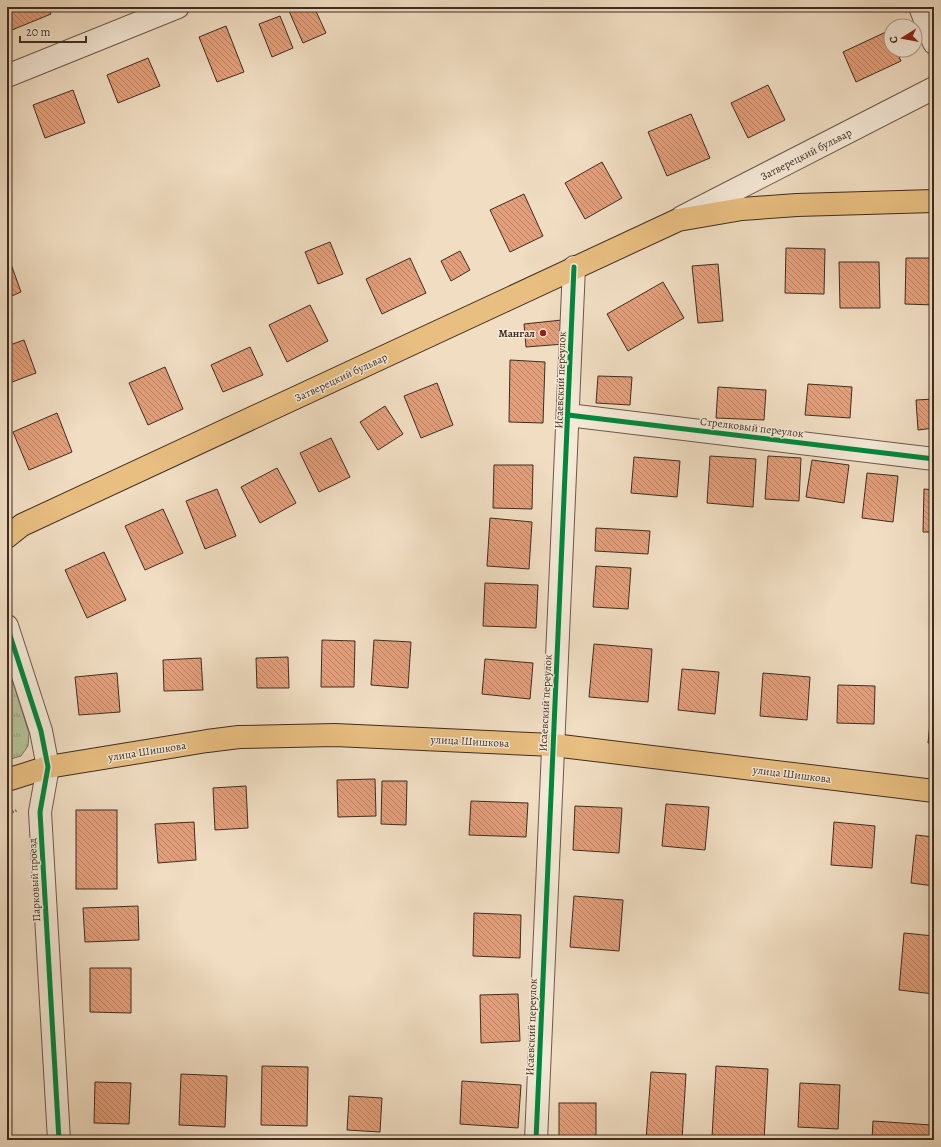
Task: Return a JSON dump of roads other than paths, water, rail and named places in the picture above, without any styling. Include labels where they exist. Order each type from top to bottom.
[{"type":"main road","name":"Затверецкий бульвар","points":[[7,537],[22,525],[574,267],[678,220],[742,210],[797,205],[934,201]]},
{"type":"main road","name":"улица Шишкова","points":[[7,780],[48,767],[207,741],[271,736],[368,736],[553,745],[934,791]]},
{"type":"street","points":[[7,76],[178,7]]},
{"type":"street","points":[[920,7],[934,43]]},
{"type":"street","name":"Затверецкий бульвар","points":[[678,220],[934,88]]},
{"type":"street","name":"Исаевский переулок","points":[[536,1140],[574,267]]},
{"type":"street","name":"Стрелковый переулок","points":[[568,414],[934,460]]},
{"type":"street","name":"Парковый проезд","points":[[7,626],[41,731],[48,767],[40,812],[59,1140]]},
{"type":"place","name":"Мангал","points":[[543,333]]}]
